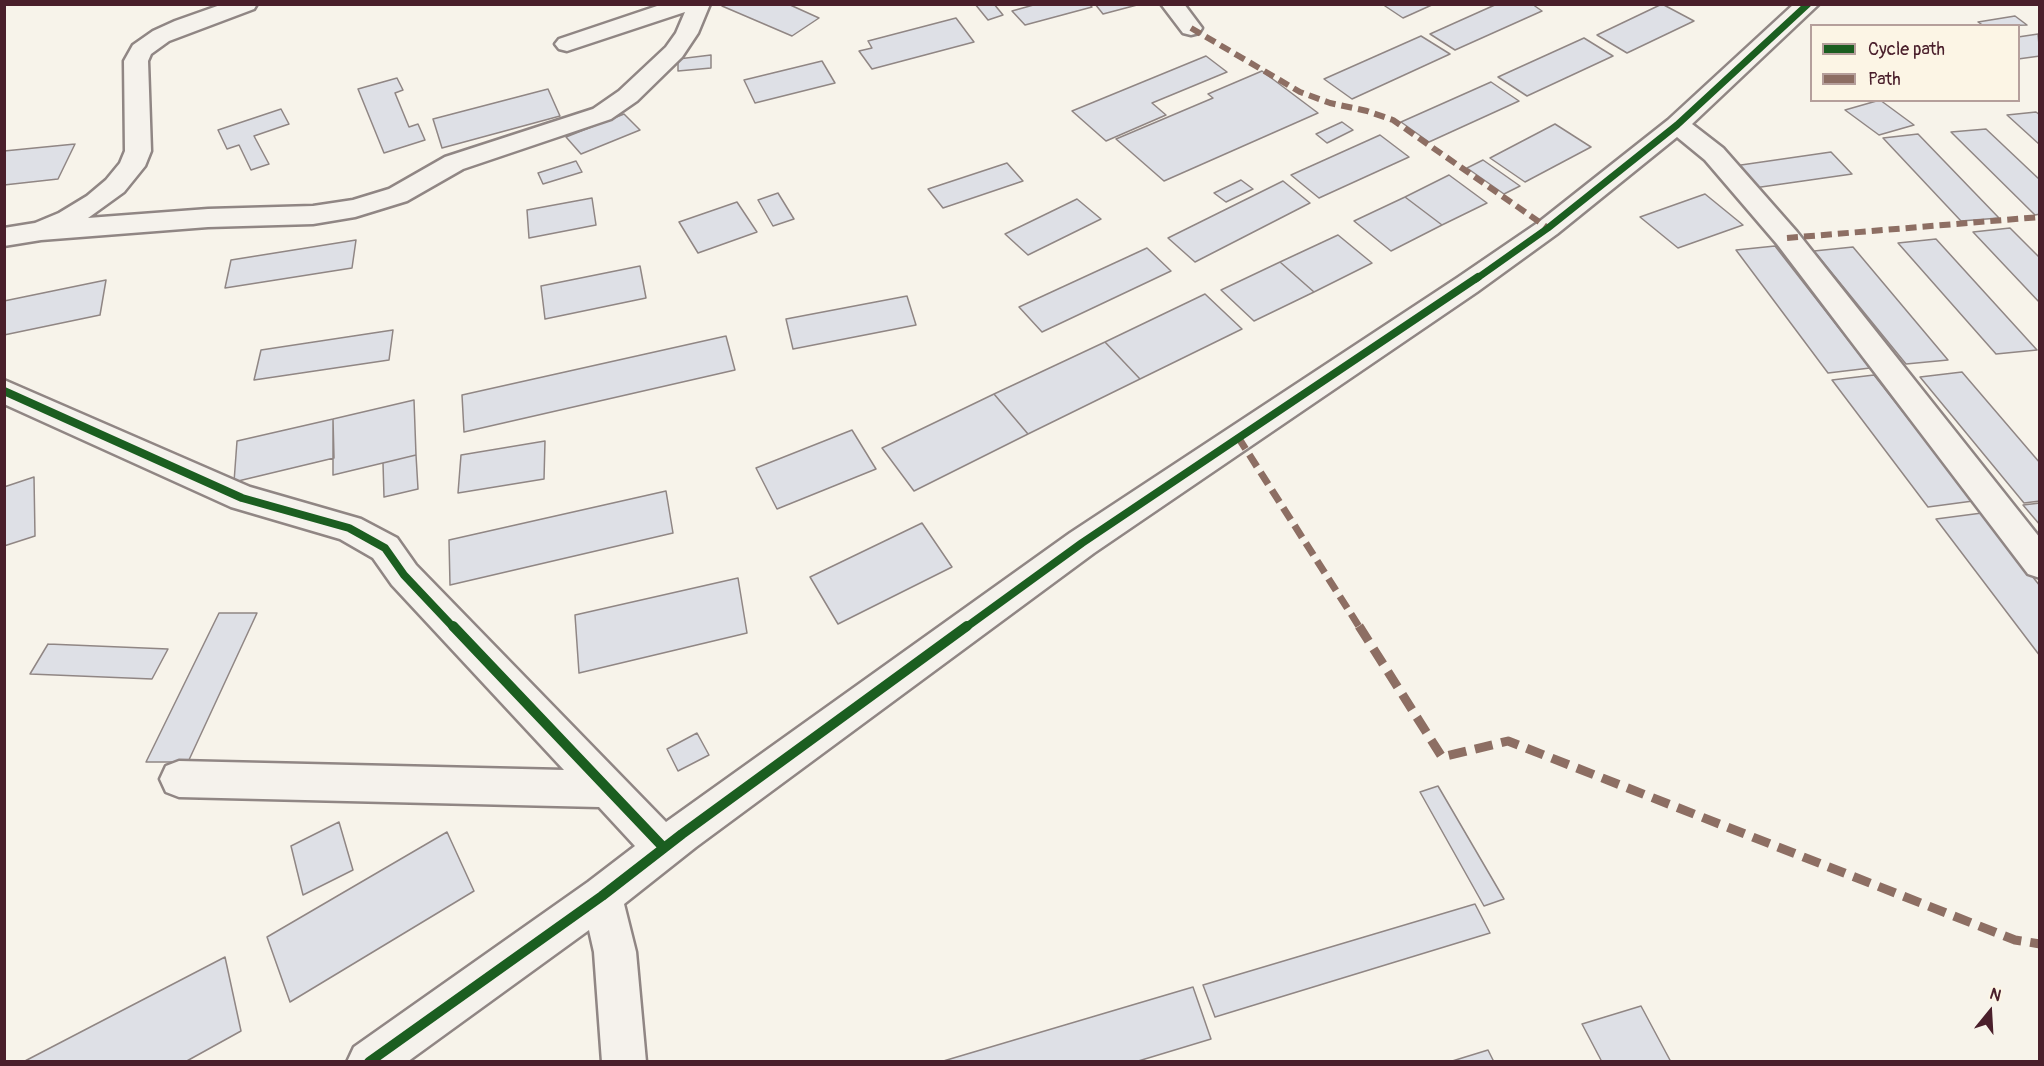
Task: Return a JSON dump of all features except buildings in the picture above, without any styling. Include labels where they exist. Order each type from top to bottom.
[{"type":"street","points":[[41,231],[68,219],[96,202],[115,186],[132,166],[138,151],[136,61],[141,50],[161,36],[183,26],[246,4]]},
{"type":"street","points":[[567,44],[686,4]]},
{"type":"street","points":[[4,237],[41,231],[207,218],[313,215],[355,208],[398,195],[454,163],[602,114],[628,96],[674,52],[687,33],[699,4]]},
{"type":"street","points":[[1172,4],[1191,28]]},
{"type":"street","points":[[369,1062],[602,896],[664,848],[1082,543],[1521,247],[1677,125],[1808,4]]},
{"type":"street","points":[[1677,125],[1714,154],[1787,238],[2040,564]]},
{"type":"street","points":[[4,391],[242,498],[349,528],[385,548],[404,575],[664,848]]},
{"type":"street","points":[[179,779],[610,789]]},
{"type":"street","points":[[602,896],[615,952],[624,1062]]},
{"type":"marked path","points":[[1191,28],[1300,92],[1330,103],[1367,111],[1393,120],[1548,228]]},
{"type":"marked path","points":[[1787,238],[2040,217]]},
{"type":"marked path","points":[[1238,437],[1442,757],[1508,741],[2015,940],[2040,944]]},
{"type":"cycle path","points":[[369,1062],[602,896],[682,834],[1082,543],[1467,285],[1548,228],[1677,125],[1808,4]]},
{"type":"cycle path","points":[[4,391],[242,498],[349,528],[385,548],[404,575],[664,848]]}]
